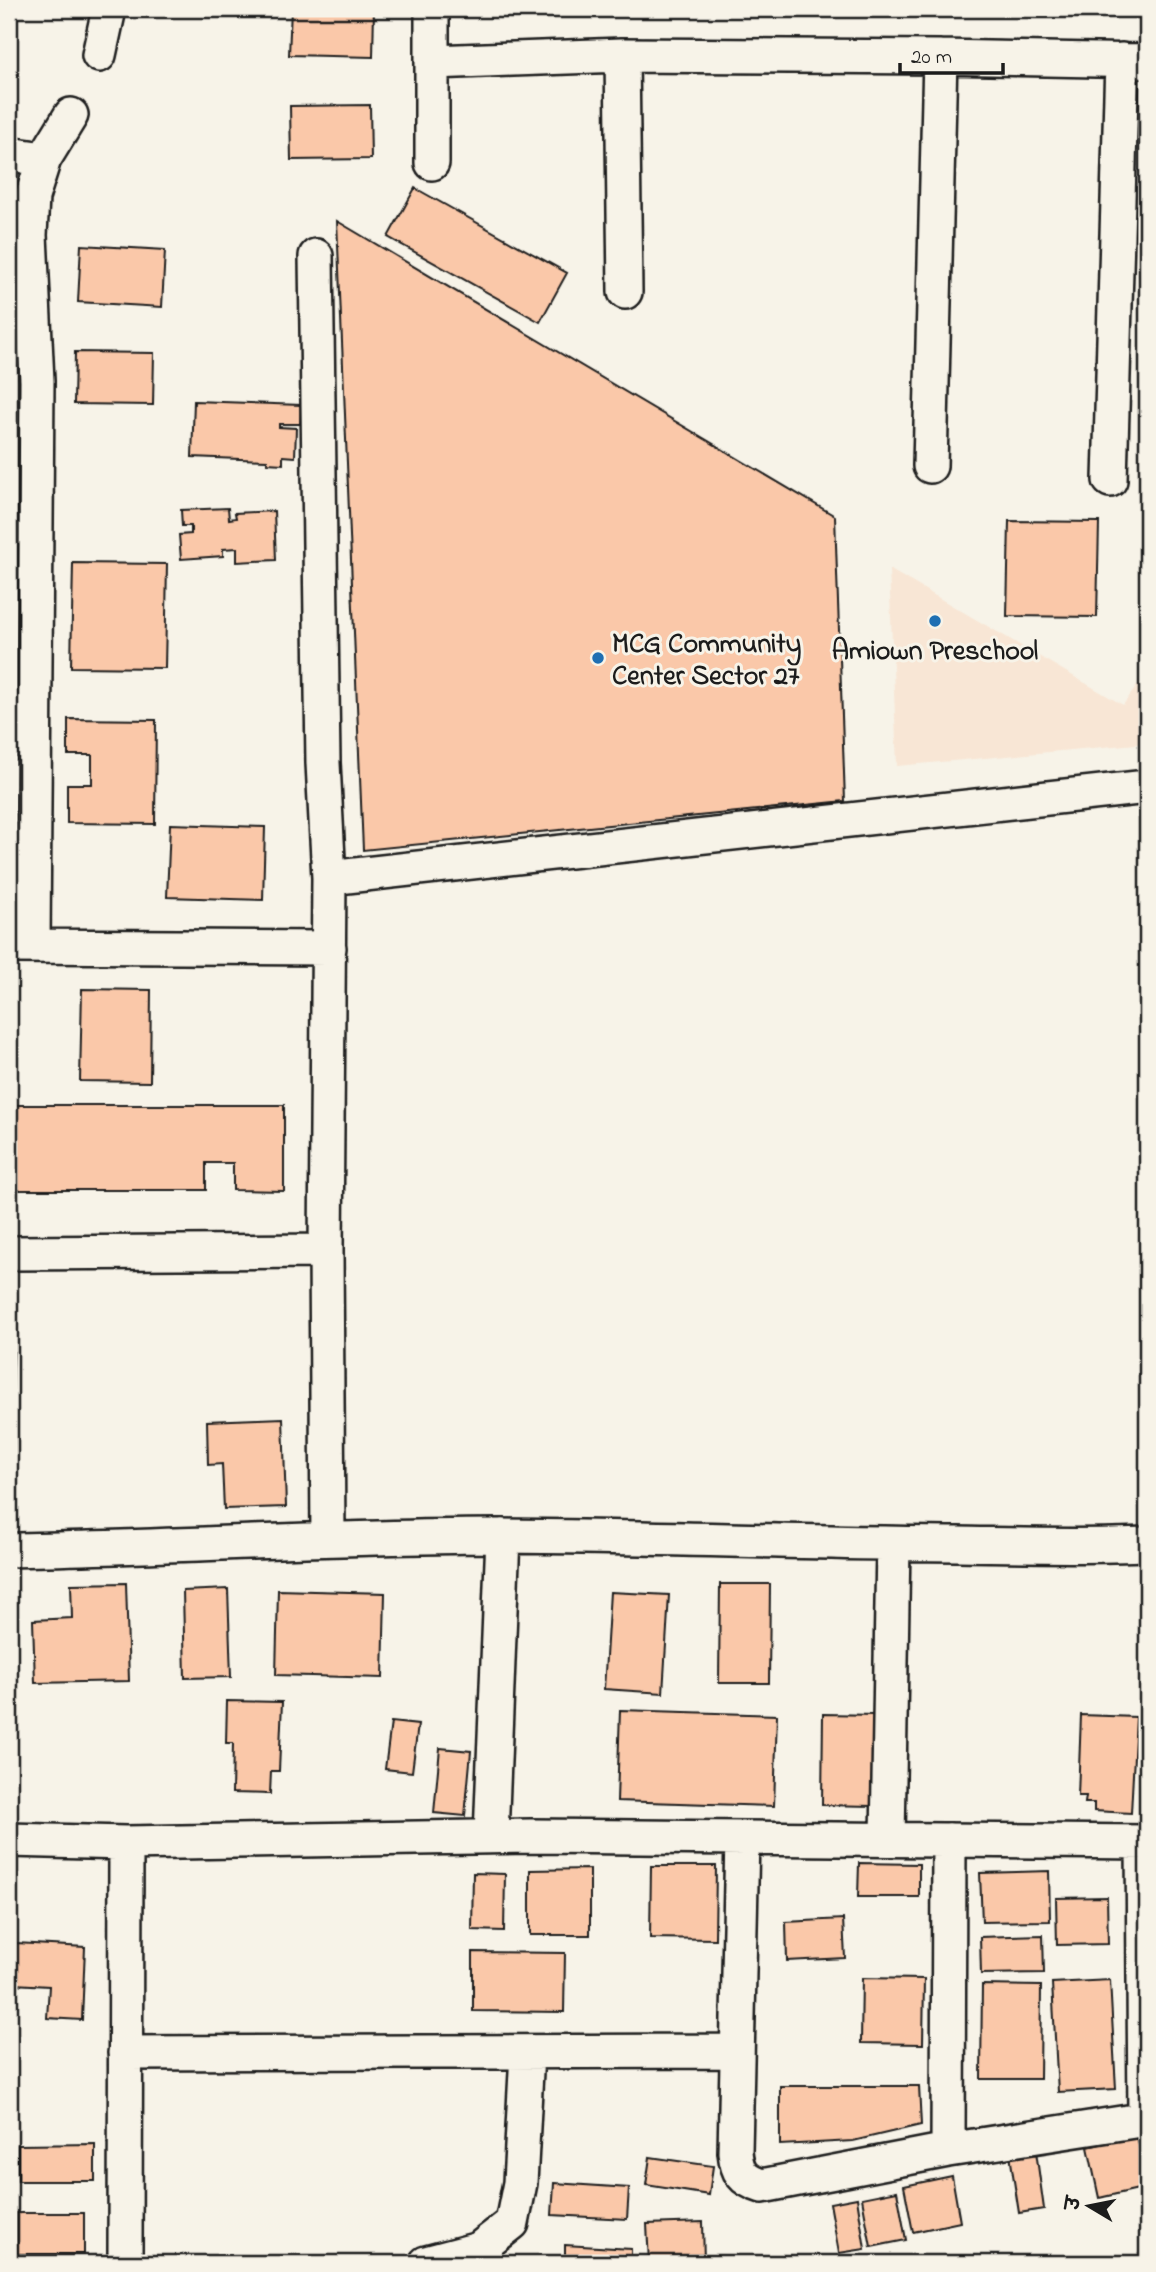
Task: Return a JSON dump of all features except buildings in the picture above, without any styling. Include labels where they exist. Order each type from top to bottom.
[{"type":"street","points":[[99,55],[109,9]]},
{"type":"street","points":[[432,9],[432,163]]},
{"type":"street","points":[[433,62],[622,55],[1135,61],[1110,480]]},
{"type":"street","points":[[622,55],[625,292]]},
{"type":"street","points":[[930,466],[940,57]]},
{"type":"street","points":[[71,115],[44,159],[32,197],[23,382],[21,946],[329,948]]},
{"type":"street","points":[[9,154],[44,159]]},
{"type":"street","points":[[316,256],[323,763],[329,878],[326,1251],[328,1538]]},
{"type":"street","points":[[329,878],[1147,787]]},
{"type":"street","points":[[9,1253],[326,1251]]},
{"type":"street","points":[[491,1836],[503,1536]]},
{"type":"street","points":[[9,1550],[152,1547],[328,1538],[503,1536],[893,1544],[1147,1544]]},
{"type":"street","points":[[888,1839],[893,1544]]},
{"type":"street","points":[[9,1840],[126,1843],[491,1836],[888,1839],[1145,1842],[1146,2119],[948,2150],[762,2186],[746,2182],[736,2168],[742,1838]]},
{"type":"street","points":[[948,2150],[949,1840]]},
{"type":"street","points":[[125,2263],[126,1843]]},
{"type":"street","points":[[125,2053],[737,2051]]},
{"type":"street","points":[[426,2263],[478,2249],[513,2223],[520,2183],[527,2053]]},
{"type":"shaded area","name":"Amiown Preschool","points":[[889,569],[1123,705],[1147,672],[1147,743],[897,766]]},
{"type":"place","name":"Amiown Preschool","points":[[935,621]]},
{"type":"place","name":"MCG Community Center Sector 27","points":[[598,658]]}]
